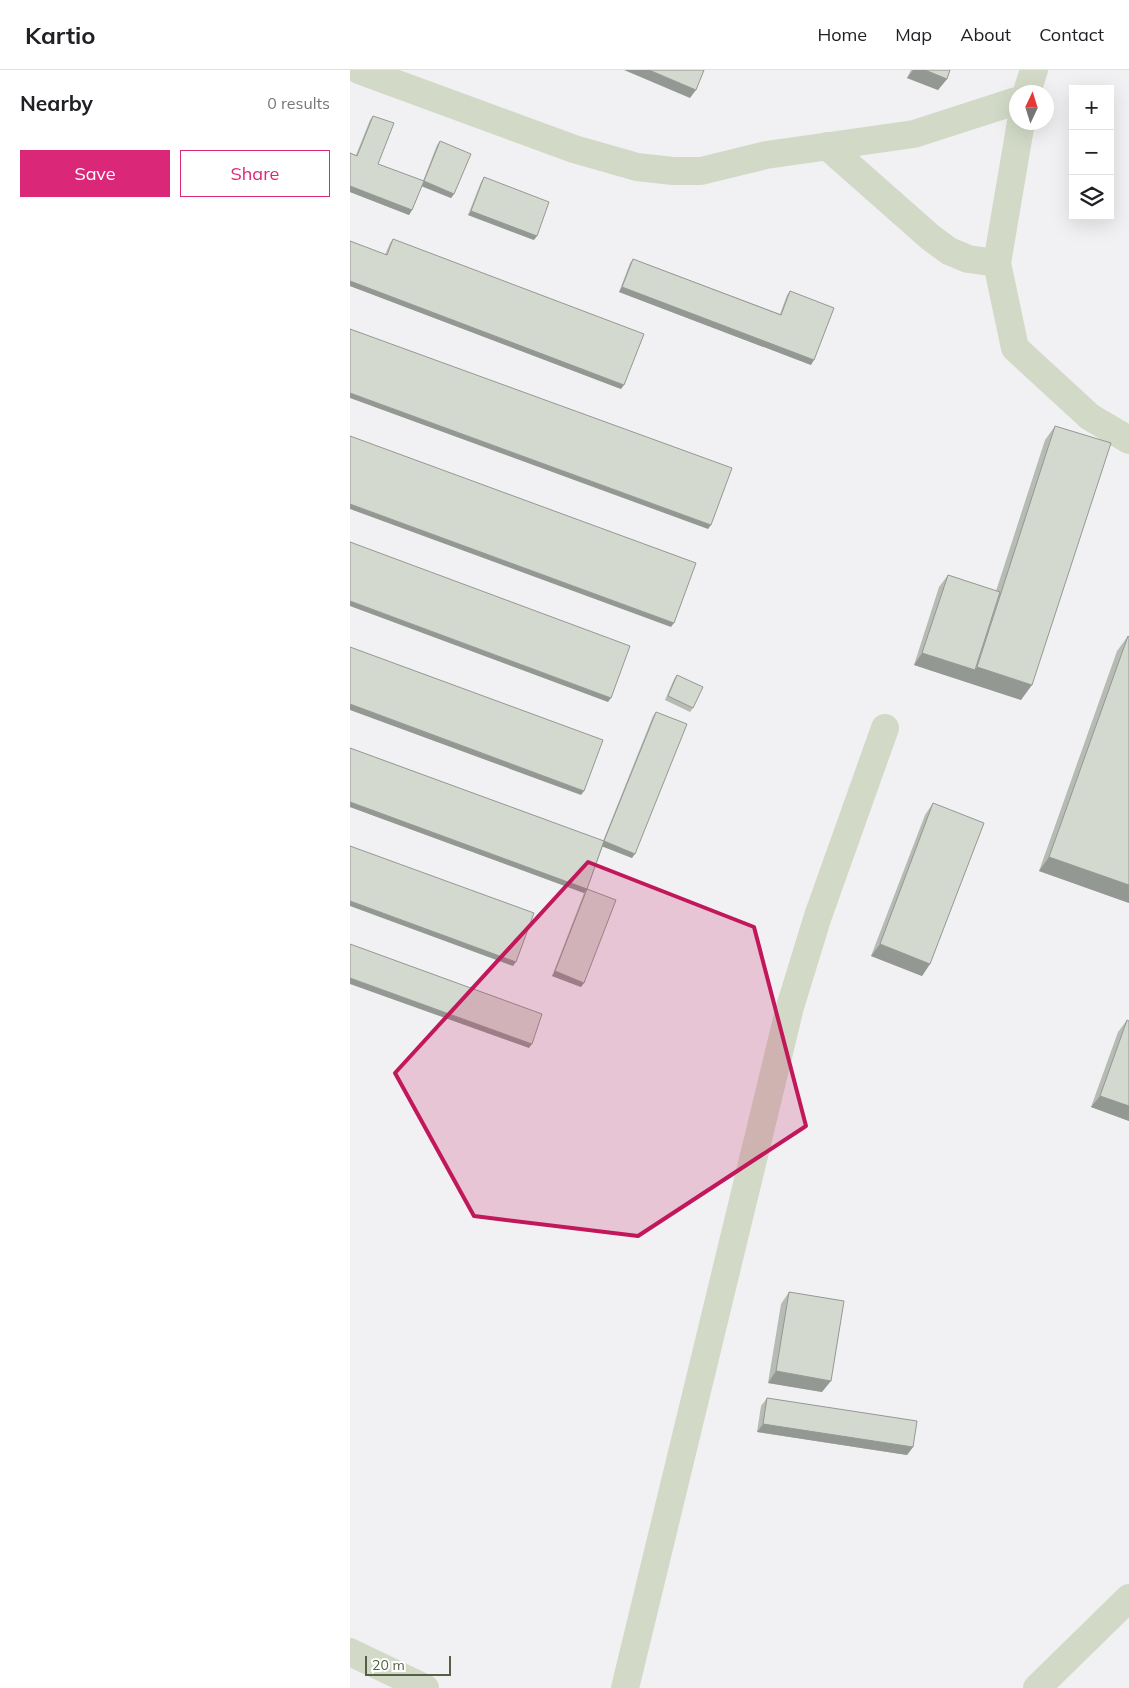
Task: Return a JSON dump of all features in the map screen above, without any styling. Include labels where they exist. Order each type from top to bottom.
[{"type":"street","points":[[359,70],[574,149],[637,167],[673,171],[701,171],[766,155],[914,134],[1009,104]]},
{"type":"street","points":[[1029,85],[1034,70]]},
{"type":"street","points":[[1020,130],[998,264],[1015,348],[1090,417],[1129,440]]},
{"type":"street","points":[[827,146],[930,237],[949,251],[968,260],[998,264]]},
{"type":"street","points":[[625,1688],[790,1007],[818,916],[885,728]]},
{"type":"street","points":[[1037,1688],[1129,1598]]},
{"type":"street","points":[[350,1652],[425,1688]]},
{"type":"highlighted area","points":[[588,862],[754,927],[806,1126],[638,1236],[474,1216],[395,1073]]},
{"type":"building","points":[[649,70],[704,70],[696,90]]},
{"type":"building","points":[[925,70],[950,70],[947,79]]},
{"type":"building","points":[[373,116],[394,123],[378,164],[424,181],[412,210],[350,186],[350,153],[357,156]]},
{"type":"building","points":[[440,141],[471,154],[454,194],[424,181]]},
{"type":"building","points":[[484,177],[549,202],[537,236],[471,211]]},
{"type":"building","points":[[393,239],[644,334],[624,385],[350,281],[350,241],[387,255]]},
{"type":"building","points":[[633,259],[781,315],[790,291],[834,308],[814,360],[622,287]]},
{"type":"building","points":[[350,329],[732,468],[711,525],[350,393]]},
{"type":"building","points":[[1055,426],[1111,443],[1032,685],[977,667]]},
{"type":"building","points":[[350,436],[696,563],[674,623],[350,504]]},
{"type":"building","points":[[350,542],[630,646],[611,698],[350,601]]},
{"type":"building","points":[[948,575],[1000,592],[975,670],[922,653]]},
{"type":"building","points":[[1129,637],[1129,885],[1049,857]]},
{"type":"building","points":[[350,647],[603,740],[584,791],[350,704]]},
{"type":"building","points":[[677,675],[703,687],[693,708],[668,696]]},
{"type":"building","points":[[656,712],[687,724],[635,854],[604,841]]},
{"type":"building","points":[[350,748],[604,841],[587,889],[350,802]]},
{"type":"building","points":[[933,803],[984,823],[930,964],[880,944]]},
{"type":"building","points":[[350,846],[534,913],[516,962],[350,901]]},
{"type":"building","points":[[587,889],[616,900],[584,983],[555,971]]},
{"type":"building","points":[[350,944],[542,1014],[532,1044],[350,978]]},
{"type":"building","points":[[1127,1020],[1129,1021],[1129,1106],[1100,1096]]},
{"type":"building","points":[[789,1292],[844,1301],[831,1381],[776,1371]]},
{"type":"building","points":[[767,1398],[917,1421],[913,1447],[763,1424]]}]
